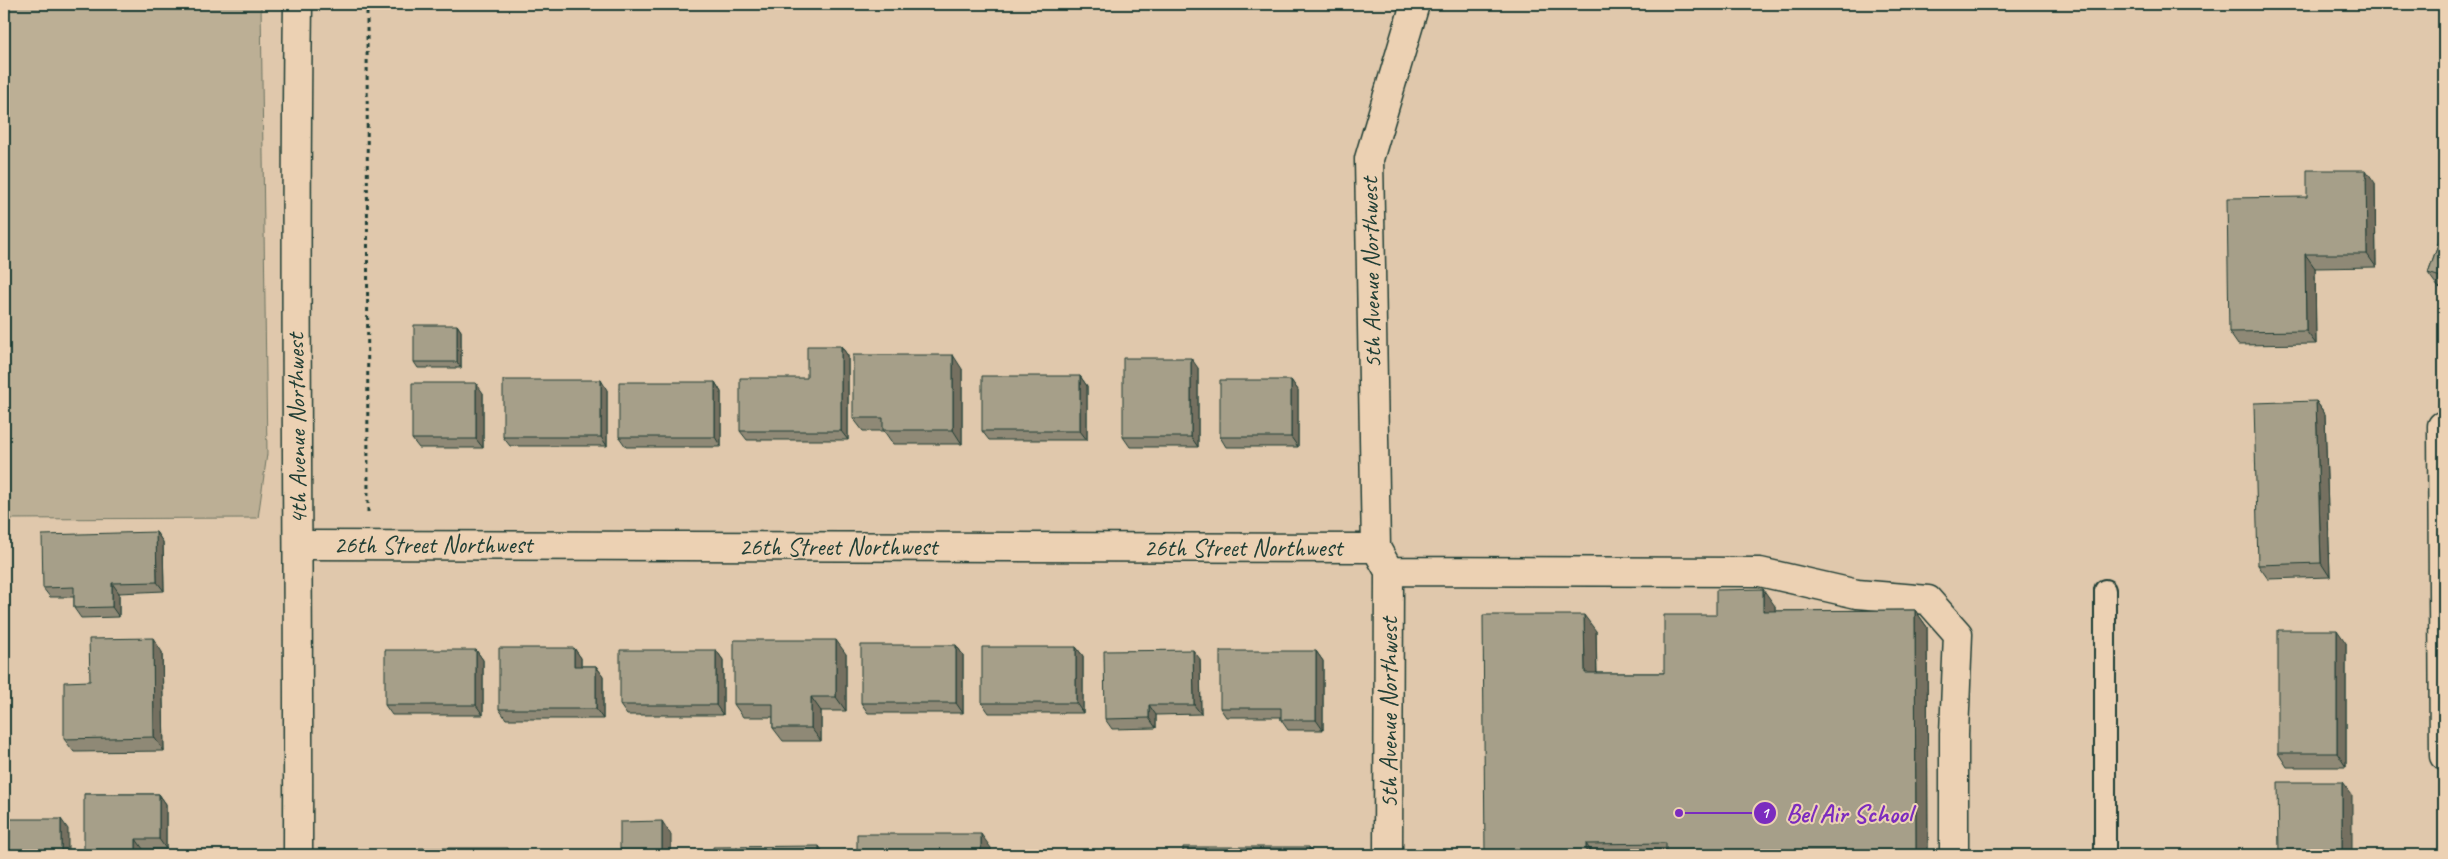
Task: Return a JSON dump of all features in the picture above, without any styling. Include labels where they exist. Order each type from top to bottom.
[{"type":"street","name":"4th Avenue Northwest","points":[[298,4],[296,206],[299,545],[298,855]]},
{"type":"street","name":"5th Avenue Northwest","points":[[1388,855],[1383,560],[1369,159],[1415,4]]},
{"type":"street","points":[[2442,426],[2444,756]]},
{"type":"street","name":"26th Street Northwest","points":[[299,545],[1383,560],[1760,572],[1857,594],[1928,600],[1958,634],[1954,734],[1954,855]]},
{"type":"lane","points":[[2105,590],[2105,855]]},
{"type":"path","points":[[366,4],[367,497],[370,545]]},
{"type":"shaded area","points":[[4,4],[261,4],[267,454],[258,518],[4,519]]},
{"type":"building","points":[[2307,170],[2366,170],[2367,254],[2305,254],[2306,331],[2229,332],[2227,198],[2307,197]]},
{"type":"building","points":[[2444,227],[2444,278],[2428,273]]},
{"type":"building","points":[[414,325],[457,325],[457,362],[414,362]]},
{"type":"building","points":[[807,346],[841,346],[841,431],[740,431],[740,378],[807,378]]},
{"type":"building","points":[[853,355],[953,355],[953,430],[883,430],[883,418],[853,418]]},
{"type":"building","points":[[1123,358],[1191,358],[1191,437],[1123,437]]},
{"type":"building","points":[[982,376],[1080,376],[1080,431],[982,431]]},
{"type":"building","points":[[503,380],[601,380],[601,437],[503,437]]},
{"type":"building","points":[[1220,380],[1291,380],[1291,437],[1220,437]]},
{"type":"building","points":[[619,382],[715,382],[715,437],[619,437]]},
{"type":"building","points":[[412,383],[476,383],[476,439],[412,439]]},
{"type":"building","points":[[2316,401],[2321,563],[2258,565],[2254,403]]},
{"type":"building","points":[[156,532],[157,582],[112,583],[112,607],[74,608],[74,587],[43,588],[42,535]]},
{"type":"building","points":[[1763,589],[1763,611],[1915,610],[1916,855],[1666,855],[1666,843],[1586,844],[1586,855],[1485,855],[1483,615],[1584,615],[1585,673],[1664,673],[1664,615],[1716,615],[1716,590]]},
{"type":"building","points":[[2278,630],[2337,630],[2337,753],[2278,753]]},
{"type":"building","points":[[153,638],[154,737],[64,739],[64,682],[90,681],[89,639]]},
{"type":"building","points":[[734,640],[836,640],[836,697],[811,697],[811,728],[773,728],[773,704],[734,704]]},
{"type":"building","points":[[861,645],[956,645],[956,703],[861,703]]},
{"type":"building","points":[[982,647],[1076,647],[1076,703],[982,703]]},
{"type":"building","points":[[499,648],[574,648],[574,666],[596,666],[596,709],[499,709]]},
{"type":"building","points":[[385,650],[476,650],[476,705],[385,705]]},
{"type":"building","points":[[620,650],[716,650],[716,705],[620,705]]},
{"type":"building","points":[[1193,650],[1194,705],[1149,705],[1149,718],[1105,719],[1104,651]]},
{"type":"building","points":[[1220,651],[1316,651],[1316,720],[1281,720],[1281,708],[1220,708]]},
{"type":"building","points":[[2278,782],[2342,782],[2342,855],[2279,855]]},
{"type":"building","points":[[84,794],[159,794],[159,839],[136,839],[136,855],[84,855]]},
{"type":"building","points":[[4,819],[61,819],[61,855],[4,855]]},
{"type":"building","points":[[662,821],[662,855],[546,855],[546,851],[620,850],[620,822]]},
{"type":"building","points":[[857,834],[981,834],[981,855],[857,855]]},
{"type":"building","points":[[819,846],[819,855],[713,855],[713,847]]},
{"type":"building","points":[[1183,847],[1309,847],[1309,855],[1183,855]]},
{"type":"building","points":[[419,848],[508,848],[508,855],[419,855]]},
{"type":"place","name":"Bel Air School","points":[[1679,813]]}]
